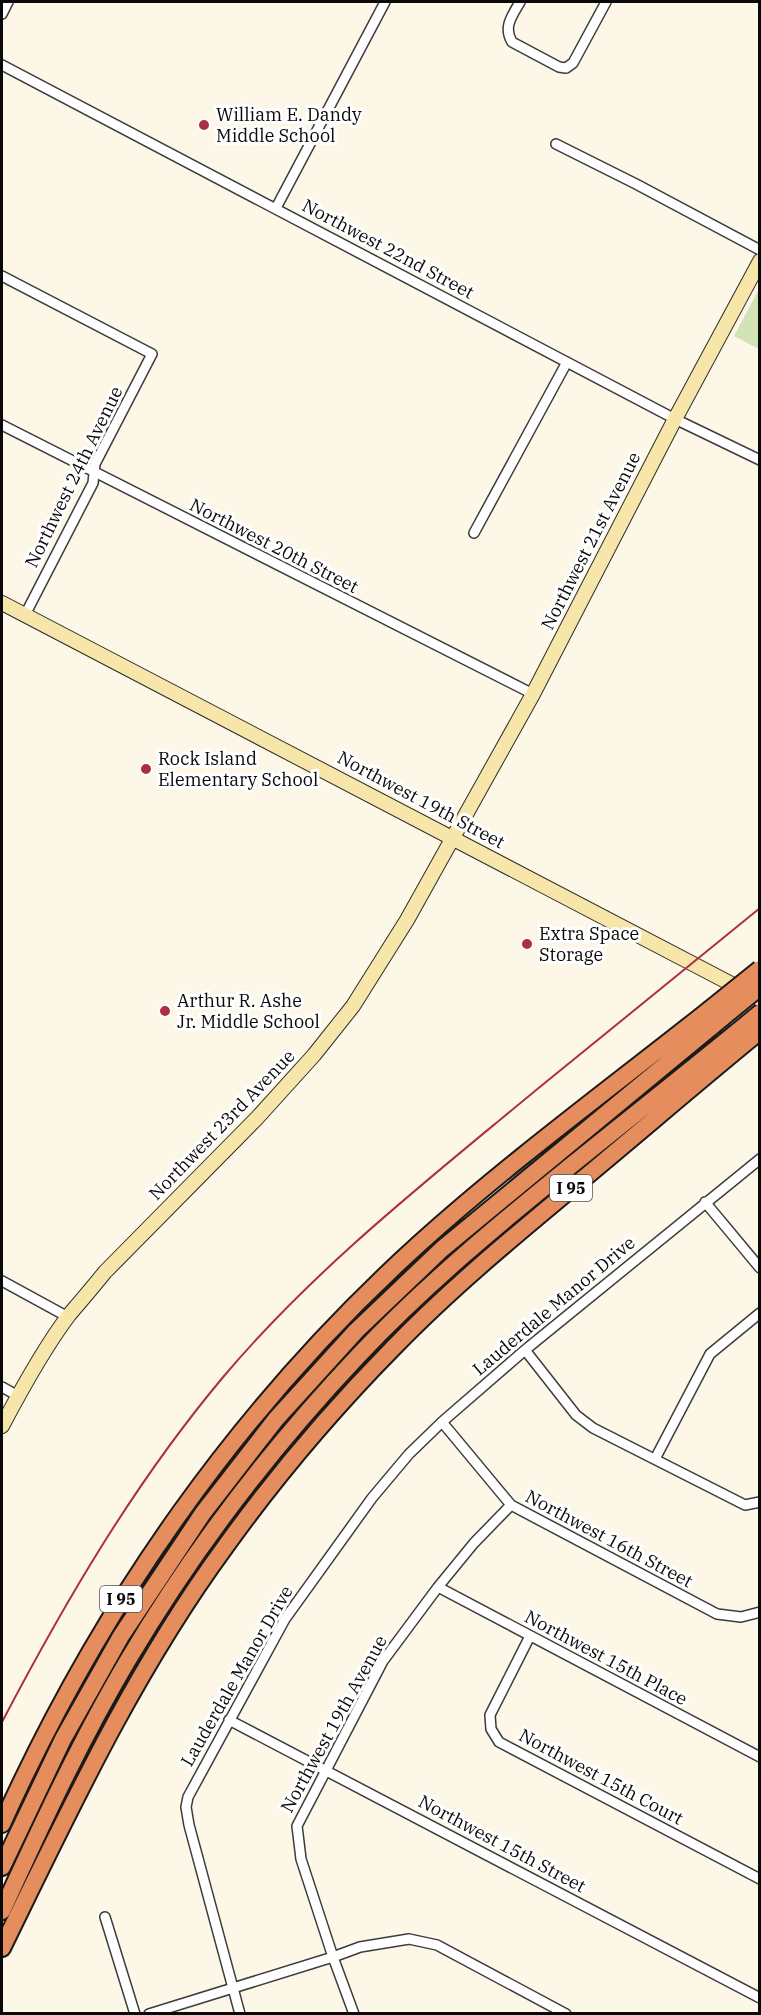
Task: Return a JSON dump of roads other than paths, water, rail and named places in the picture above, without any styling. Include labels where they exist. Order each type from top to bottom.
[{"type":"highway","name":"I 95","points":[[2,1824],[52,1718],[117,1604],[196,1490],[272,1395],[352,1308],[441,1224],[509,1167],[716,1014],[759,969]]},
{"type":"highway","points":[[2,1868],[50,1765],[91,1687],[142,1602],[203,1513],[257,1442],[356,1331],[412,1276],[716,1014],[759,987]]},
{"type":"highway","points":[[2,1911],[70,1766],[127,1661],[180,1578],[244,1488],[307,1412],[373,1340],[489,1232],[752,1032],[759,1013]]},
{"type":"highway","name":"I 95","points":[[2,1948],[119,1714],[159,1646],[224,1548],[314,1433],[415,1326],[500,1248],[752,1032]]},
{"type":"highway","points":[[203,1513],[272,1395]]},
{"type":"highway","points":[[127,1661],[224,1548]]},
{"type":"street","points":[[2,14],[8,2]]},
{"type":"street","points":[[276,208],[385,2]]},
{"type":"street","points":[[520,2],[508,24],[507,30],[512,42],[557,66],[567,68],[573,63],[606,2]]},
{"type":"street","name":"Northwest 22nd Street","points":[[2,65],[675,419],[759,460]]},
{"type":"street","points":[[556,144],[759,250]]},
{"type":"street","name":"Northwest 21st Avenue","points":[[453,837],[533,694],[759,261]]},
{"type":"street","name":"Northwest 24th Avenue","points":[[2,276],[152,354],[95,464],[93,483],[25,615]]},
{"type":"street","points":[[474,533],[567,362]]},
{"type":"street","name":"Northwest 20th Street","points":[[2,425],[533,694]]},
{"type":"street","name":"Northwest 19th Street","points":[[2,603],[759,999]]},
{"type":"street","name":"Northwest 23rd Avenue","points":[[2,1426],[18,1396],[68,1317],[105,1272],[202,1175],[314,1055],[353,1006],[407,920],[453,837]]},
{"type":"street","name":"Lauderdale Manor Drive","points":[[240,2013],[186,1807],[188,1797],[285,1619],[372,1498],[409,1454],[525,1350],[759,1159]]},
{"type":"street","points":[[705,1202],[759,1268]]},
{"type":"street","points":[[2,1281],[68,1317]]},
{"type":"street","points":[[655,1459],[710,1354],[759,1313]]},
{"type":"street","points":[[525,1350],[576,1415],[593,1428],[745,1505],[759,1502]]},
{"type":"street","points":[[2,1387],[18,1396]]},
{"type":"street","name":"Northwest 16th Street","points":[[442,1422],[511,1505],[717,1614],[741,1617],[759,1612]]},
{"type":"street","name":"Northwest 19th Avenue","points":[[354,2013],[301,1859],[297,1826],[383,1661],[474,1543],[511,1505]]},
{"type":"street","name":"Northwest 15th Place","points":[[438,1587],[759,1757]]},
{"type":"street","name":"Northwest 15th Court","points":[[530,1636],[490,1715],[491,1729],[499,1742],[759,1880]]},
{"type":"street","name":"Northwest 15th Street","points":[[229,1720],[759,1998]]},
{"type":"street","points":[[105,1917],[135,2013]]},
{"type":"street","points":[[149,2013],[360,1947],[409,1939],[437,1945],[566,2013]]},
{"type":"railway","points":[[2,1722],[51,1631],[132,1500],[192,1416],[255,1340],[322,1273],[428,1179],[760,908]]},
{"type":"place","name":"William E. Dandy Middle School","points":[[204,125]]},
{"type":"place","name":"Rock Island Elementary School","points":[[146,769]]},
{"type":"place","name":"Extra Space Storage","points":[[527,944]]},
{"type":"place","name":"Arthur R. Ashe Jr. Middle School","points":[[165,1011]]}]
